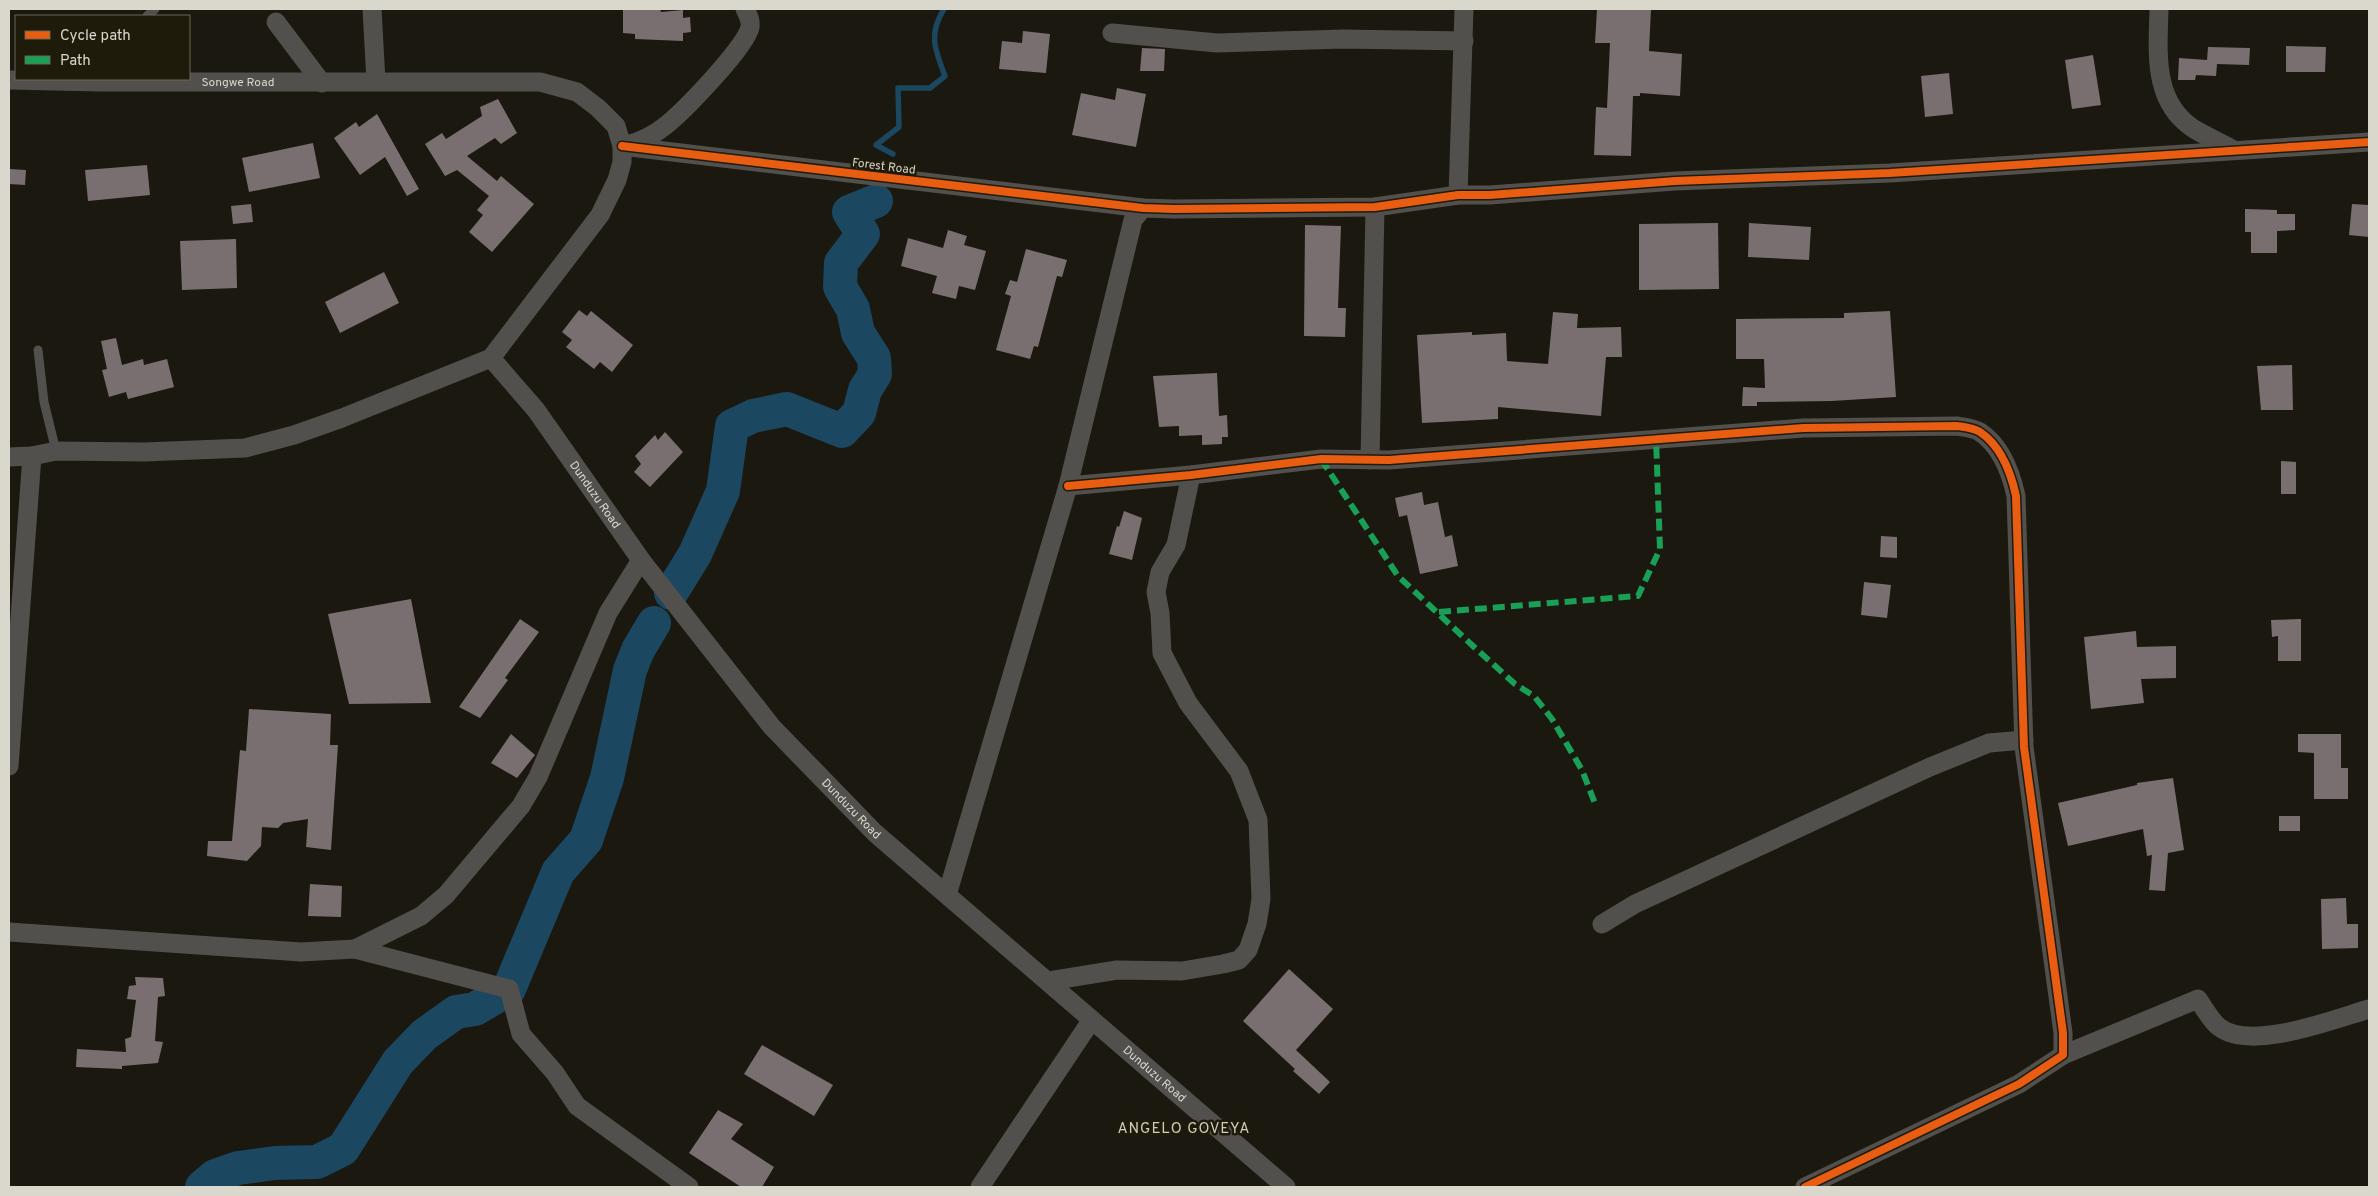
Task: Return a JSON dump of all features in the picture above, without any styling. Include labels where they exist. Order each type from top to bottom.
[{"type":"street","points":[[372,9],[376,81]]},
{"type":"street","points":[[9,457],[32,456],[56,451],[144,452],[245,448],[294,435],[342,418],[491,358],[600,215],[617,180],[622,162],[622,146],[639,142],[665,126],[695,98],[748,34],[750,18],[745,9]]},
{"type":"street","points":[[1458,195],[1464,9]]},
{"type":"street","points":[[2159,9],[2158,60],[2161,84],[2174,112],[2193,128],[2232,149]]},
{"type":"street","points":[[276,22],[322,83]]},
{"type":"street","points":[[1112,34],[1216,43],[1344,39],[1464,41]]},
{"type":"street","name":"Songwe Road","points":[[9,80],[322,83],[376,81],[540,82],[577,92],[598,108],[616,126],[622,146]]},
{"type":"street","name":"Forest Road","points":[[622,146],[1143,208],[1375,207],[1458,195],[1490,195],[1675,181],[1890,173],[2232,149],[2369,142]]},
{"type":"street","points":[[1370,460],[1375,207]]},
{"type":"street","points":[[948,895],[1068,486],[1133,220],[1143,208]]},
{"type":"street","name":"Dunduzu Road","points":[[491,358],[536,410],[641,560],[772,727],[875,833],[1286,1187]]},
{"type":"street","points":[[1068,486],[1191,475],[1321,460],[1389,460],[1802,428],[1957,426],[1980,431],[1998,449],[2012,476],[2016,496],[2024,740],[2063,1033],[2063,1055]]},
{"type":"street","points":[[9,766],[32,456]]},
{"type":"street","points":[[1049,981],[1117,970],[1182,971],[1240,960],[1248,950],[1257,924],[1261,899],[1258,820],[1238,771],[1188,703],[1162,652],[1160,613],[1156,592],[1160,572],[1176,545],[1191,475]]},
{"type":"street","points":[[355,949],[421,916],[446,895],[521,806],[538,777],[608,613],[641,560]]},
{"type":"street","points":[[1602,924],[1635,904],[1884,787],[1989,743],[2024,740]]},
{"type":"street","points":[[9,932],[301,952],[355,949],[509,989],[521,1034],[555,1073],[578,1106],[689,1187]]},
{"type":"street","points":[[1805,1187],[2019,1084],[2063,1055],[2198,999],[2219,1027],[2240,1036],[2265,1036],[2308,1027],[2369,1009]]},
{"type":"street","points":[[980,1187],[1091,1021]]},
{"type":"lane","points":[[38,350],[44,402],[56,451]]},
{"type":"building","points":[[623,9],[660,9],[661,12],[683,10],[683,18],[690,17],[691,32],[683,33],[683,41],[635,39],[635,34],[623,33]]},
{"type":"building","points":[[1597,9],[1651,9],[1649,51],[1682,54],[1680,96],[1640,93],[1640,96],[1633,96],[1631,156],[1594,155],[1596,107],[1607,108],[1610,43],[1595,43]]},
{"type":"building","points":[[1023,31],[1050,34],[1046,73],[999,69],[1002,41],[1022,43]]},
{"type":"building","points":[[2286,46],[2326,47],[2325,72],[2286,72]]},
{"type":"building","points":[[2208,47],[2250,48],[2249,65],[2217,64],[2216,76],[2196,75],[2195,80],[2178,80],[2179,58],[2207,60]]},
{"type":"building","points":[[1142,48],[1165,49],[1164,71],[1140,71]]},
{"type":"building","points":[[2093,55],[2101,105],[2072,109],[2065,60]]},
{"type":"building","points":[[1949,73],[1953,114],[1925,117],[1921,76]]},
{"type":"building","points":[[1117,88],[1146,94],[1136,147],[1072,135],[1081,93],[1115,100]]},
{"type":"building","points":[[498,99],[517,133],[501,144],[495,138],[467,156],[497,181],[501,176],[534,204],[492,252],[469,232],[483,215],[477,210],[489,196],[457,170],[445,176],[425,144],[442,133],[446,139],[482,116],[480,107]]},
{"type":"building","points":[[377,114],[419,189],[407,196],[385,157],[360,175],[334,138],[356,122],[359,127]]},
{"type":"building","points":[[313,143],[320,178],[249,192],[242,158]]},
{"type":"building","points":[[147,165],[150,195],[88,201],[85,170]]},
{"type":"building","points":[[9,169],[26,170],[25,185],[9,184]]},
{"type":"building","points":[[251,204],[253,222],[233,224],[231,206]]},
{"type":"building","points":[[2352,204],[2369,205],[2369,237],[2349,235]]},
{"type":"building","points":[[2245,209],[2277,210],[2277,214],[2295,214],[2295,230],[2277,231],[2277,253],[2251,253],[2251,232],[2245,232]]},
{"type":"building","points":[[1718,223],[1719,289],[1639,290],[1639,224]]},
{"type":"building","points":[[1749,223],[1811,227],[1809,260],[1748,257]]},
{"type":"building","points":[[1305,225],[1341,226],[1338,308],[1346,308],[1345,337],[1304,336]]},
{"type":"building","points":[[948,230],[967,236],[964,245],[986,251],[975,290],[959,286],[956,299],[932,293],[937,276],[901,266],[908,238],[943,248]]},
{"type":"building","points":[[236,239],[237,288],[182,290],[180,241]]},
{"type":"building","points":[[1026,249],[1067,260],[1062,277],[1057,276],[1038,347],[1034,346],[1030,359],[996,350],[1011,296],[1005,294],[1010,280],[1017,282]]},
{"type":"building","points":[[384,272],[399,303],[340,333],[325,302]]},
{"type":"building","points":[[579,310],[587,316],[591,311],[633,345],[612,372],[600,362],[594,369],[566,347],[572,340],[562,332]]},
{"type":"building","points":[[1890,311],[1896,397],[1832,401],[1757,402],[1757,406],[1742,406],[1743,387],[1765,388],[1764,359],[1736,359],[1736,319],[1844,318],[1844,313]]},
{"type":"building","points":[[1553,312],[1578,314],[1577,328],[1621,327],[1622,357],[1606,357],[1601,416],[1498,407],[1498,419],[1422,423],[1417,335],[1472,332],[1472,335],[1506,333],[1507,361],[1548,364]]},
{"type":"building","points":[[116,338],[122,365],[143,359],[144,365],[167,359],[174,387],[128,399],[126,392],[109,397],[102,370],[107,369],[101,341]]},
{"type":"building","points":[[2292,365],[2293,410],[2261,410],[2257,366]]},
{"type":"building","points":[[1217,373],[1219,416],[1227,415],[1228,437],[1222,437],[1222,444],[1202,445],[1202,435],[1179,436],[1179,426],[1159,427],[1153,376]]},
{"type":"building","points":[[665,432],[683,452],[650,487],[634,472],[641,464],[635,456],[655,435],[658,440]]},
{"type":"building","points":[[2281,461],[2296,462],[2296,494],[2281,494]]},
{"type":"building","points":[[1422,492],[1424,505],[1438,502],[1445,537],[1452,535],[1458,566],[1420,574],[1407,515],[1399,517],[1395,498]]},
{"type":"building","points":[[1124,511],[1142,518],[1132,560],[1109,554],[1117,526],[1119,527]]},
{"type":"building","points":[[1881,536],[1897,537],[1897,558],[1880,557]]},
{"type":"building","points":[[1864,582],[1891,585],[1887,618],[1861,615]]},
{"type":"building","points":[[411,599],[431,703],[349,704],[328,614]]},
{"type":"building","points":[[520,619],[539,632],[505,678],[508,680],[480,718],[459,707]]},
{"type":"building","points":[[2301,619],[2301,661],[2278,661],[2278,636],[2272,637],[2271,620]]},
{"type":"building","points":[[2136,631],[2137,647],[2176,646],[2176,678],[2141,679],[2144,703],[2091,709],[2084,637]]},
{"type":"building","points":[[249,709],[331,714],[330,745],[338,745],[331,850],[306,847],[308,819],[283,823],[278,828],[262,827],[261,846],[247,861],[207,856],[208,841],[232,841],[240,750],[246,751]]},
{"type":"building","points":[[511,734],[535,755],[517,778],[491,763]]},
{"type":"building","points":[[2298,734],[2341,734],[2341,768],[2348,768],[2348,799],[2314,799],[2314,753],[2298,752]]},
{"type":"building","points":[[2173,778],[2184,850],[2168,853],[2165,891],[2149,890],[2152,855],[2147,856],[2143,829],[2068,846],[2058,803],[2137,785],[2137,783]]},
{"type":"building","points":[[2279,816],[2300,816],[2300,831],[2279,831]]},
{"type":"building","points":[[310,884],[342,886],[341,917],[308,916]]},
{"type":"building","points":[[2346,898],[2347,924],[2358,924],[2358,948],[2322,949],[2321,899]]},
{"type":"building","points":[[1289,969],[1333,1009],[1296,1050],[1330,1082],[1319,1094],[1243,1021]]},
{"type":"building","points":[[135,977],[163,978],[165,996],[158,997],[155,1041],[163,1042],[158,1063],[122,1066],[122,1069],[76,1067],[77,1049],[126,1052],[125,1039],[131,1037],[136,1000],[127,999],[129,986],[136,985]]},
{"type":"building","points":[[762,1045],[833,1085],[814,1116],[744,1074]]},
{"type":"building","points":[[718,1110],[743,1124],[731,1139],[774,1167],[762,1187],[741,1187],[689,1153]]},
{"type":"waterway","points":[[893,154],[876,145],[899,127],[898,88],[930,88],[945,76],[938,58],[935,42],[936,26],[944,9]]},
{"type":"waterway","points":[[671,593],[695,554],[723,491],[732,426],[753,416],[787,409],[842,431],[859,413],[865,390],[875,374],[874,358],[858,333],[853,309],[840,287],[841,263],[863,234],[849,212],[876,201]]},
{"type":"waterway","points":[[202,1187],[215,1176],[238,1168],[275,1163],[317,1162],[343,1149],[398,1062],[424,1035],[456,1012],[475,1009],[509,989],[558,872],[586,840],[607,778],[630,670],[638,650],[654,623]]},
{"type":"marked path","points":[[1439,612],[1638,596],[1660,549],[1656,438]]},
{"type":"marked path","points":[[1321,459],[1398,576],[1515,684],[1534,696],[1552,719],[1582,770],[1596,806]]},
{"type":"cycle path","points":[[622,146],[1143,208],[1174,209],[1375,207],[1458,195],[1490,195],[1675,181],[1890,173],[2369,142]]},
{"type":"cycle path","points":[[1068,486],[1191,475],[1321,459],[1389,460],[1803,428],[1957,426],[1975,430],[1987,438],[2004,461],[2016,496],[2024,747],[2063,1033],[2063,1055],[2019,1084],[1805,1187]]},
{"type":"district","name":"ANGELO GOVEYA","points":[[1184,1128]]}]
